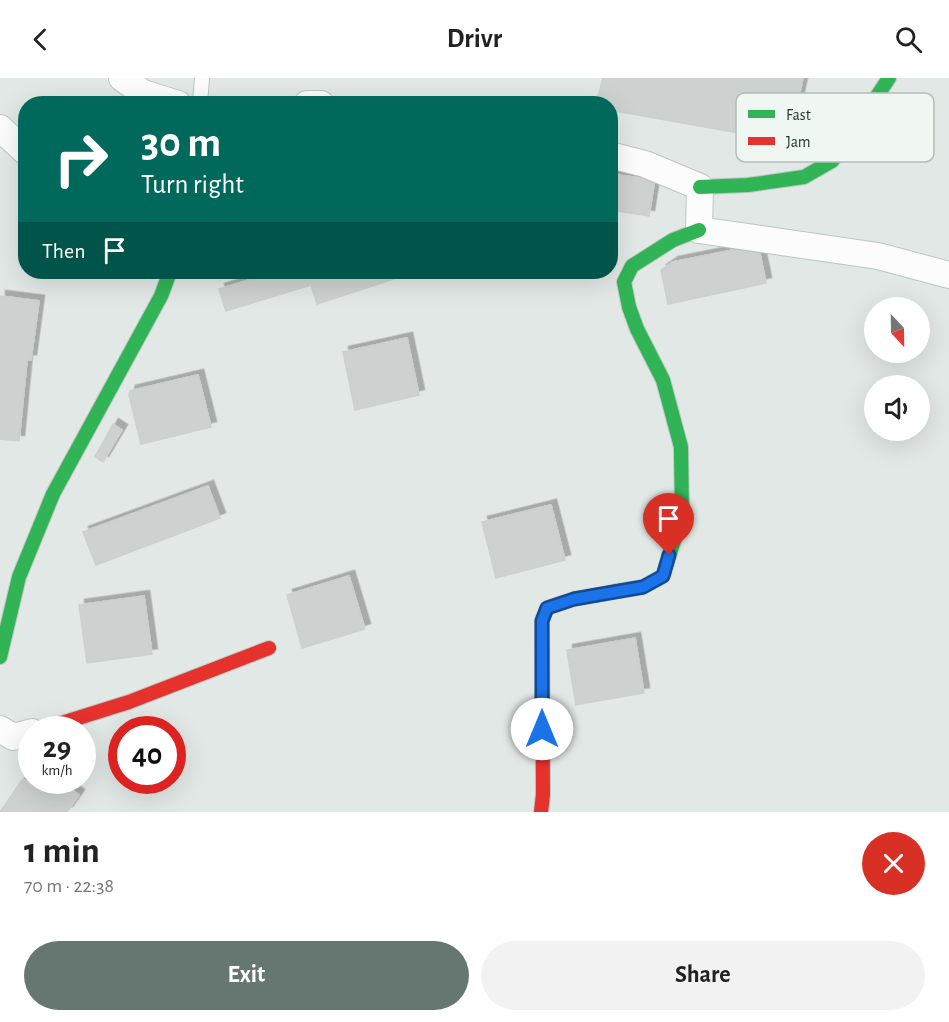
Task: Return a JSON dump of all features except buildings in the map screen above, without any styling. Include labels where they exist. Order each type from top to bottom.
[{"type":"street","points":[[122,78],[143,93],[153,96]]},
{"type":"street","points":[[879,93],[889,78]]},
{"type":"street","points":[[0,128],[18,145]]},
{"type":"street","points":[[618,157],[645,164],[700,187],[748,185],[804,177],[830,162]]},
{"type":"street","points":[[699,230],[700,187]]},
{"type":"street","points":[[541,812],[543,794],[542,621],[547,608],[574,599],[643,587],[663,576],[682,514],[681,447],[663,380],[637,329],[629,307],[624,282],[632,266],[673,240],[699,230],[878,256],[949,275]]},
{"type":"street","points":[[0,657],[19,577],[52,494],[161,296],[167,279]]},
{"type":"street","points":[[86,716],[171,687],[269,648]]},
{"type":"street","points":[[0,729],[12,737],[18,736]]},
{"type":"lane","points":[[201,96],[202,78]]},
{"type":"traffic: fast","points":[[879,93],[889,78]]},
{"type":"traffic: fast","points":[[700,187],[748,185],[804,177],[830,162]]},
{"type":"traffic: fast","points":[[618,591],[643,587],[663,576],[682,514],[681,447],[663,380],[637,329],[629,307],[624,282],[632,266],[673,240],[699,230]]},
{"type":"traffic: fast","points":[[0,657],[19,577],[53,494],[161,296],[167,279]]},
{"type":"traffic: jam","points":[[541,812],[543,794],[542,621],[547,608],[574,599],[618,591]]},
{"type":"traffic: jam","points":[[84,716],[129,702],[269,648]]},
{"type":"route","points":[[542,729],[542,621],[547,608],[574,599],[643,587],[663,576],[669,555]]}]
